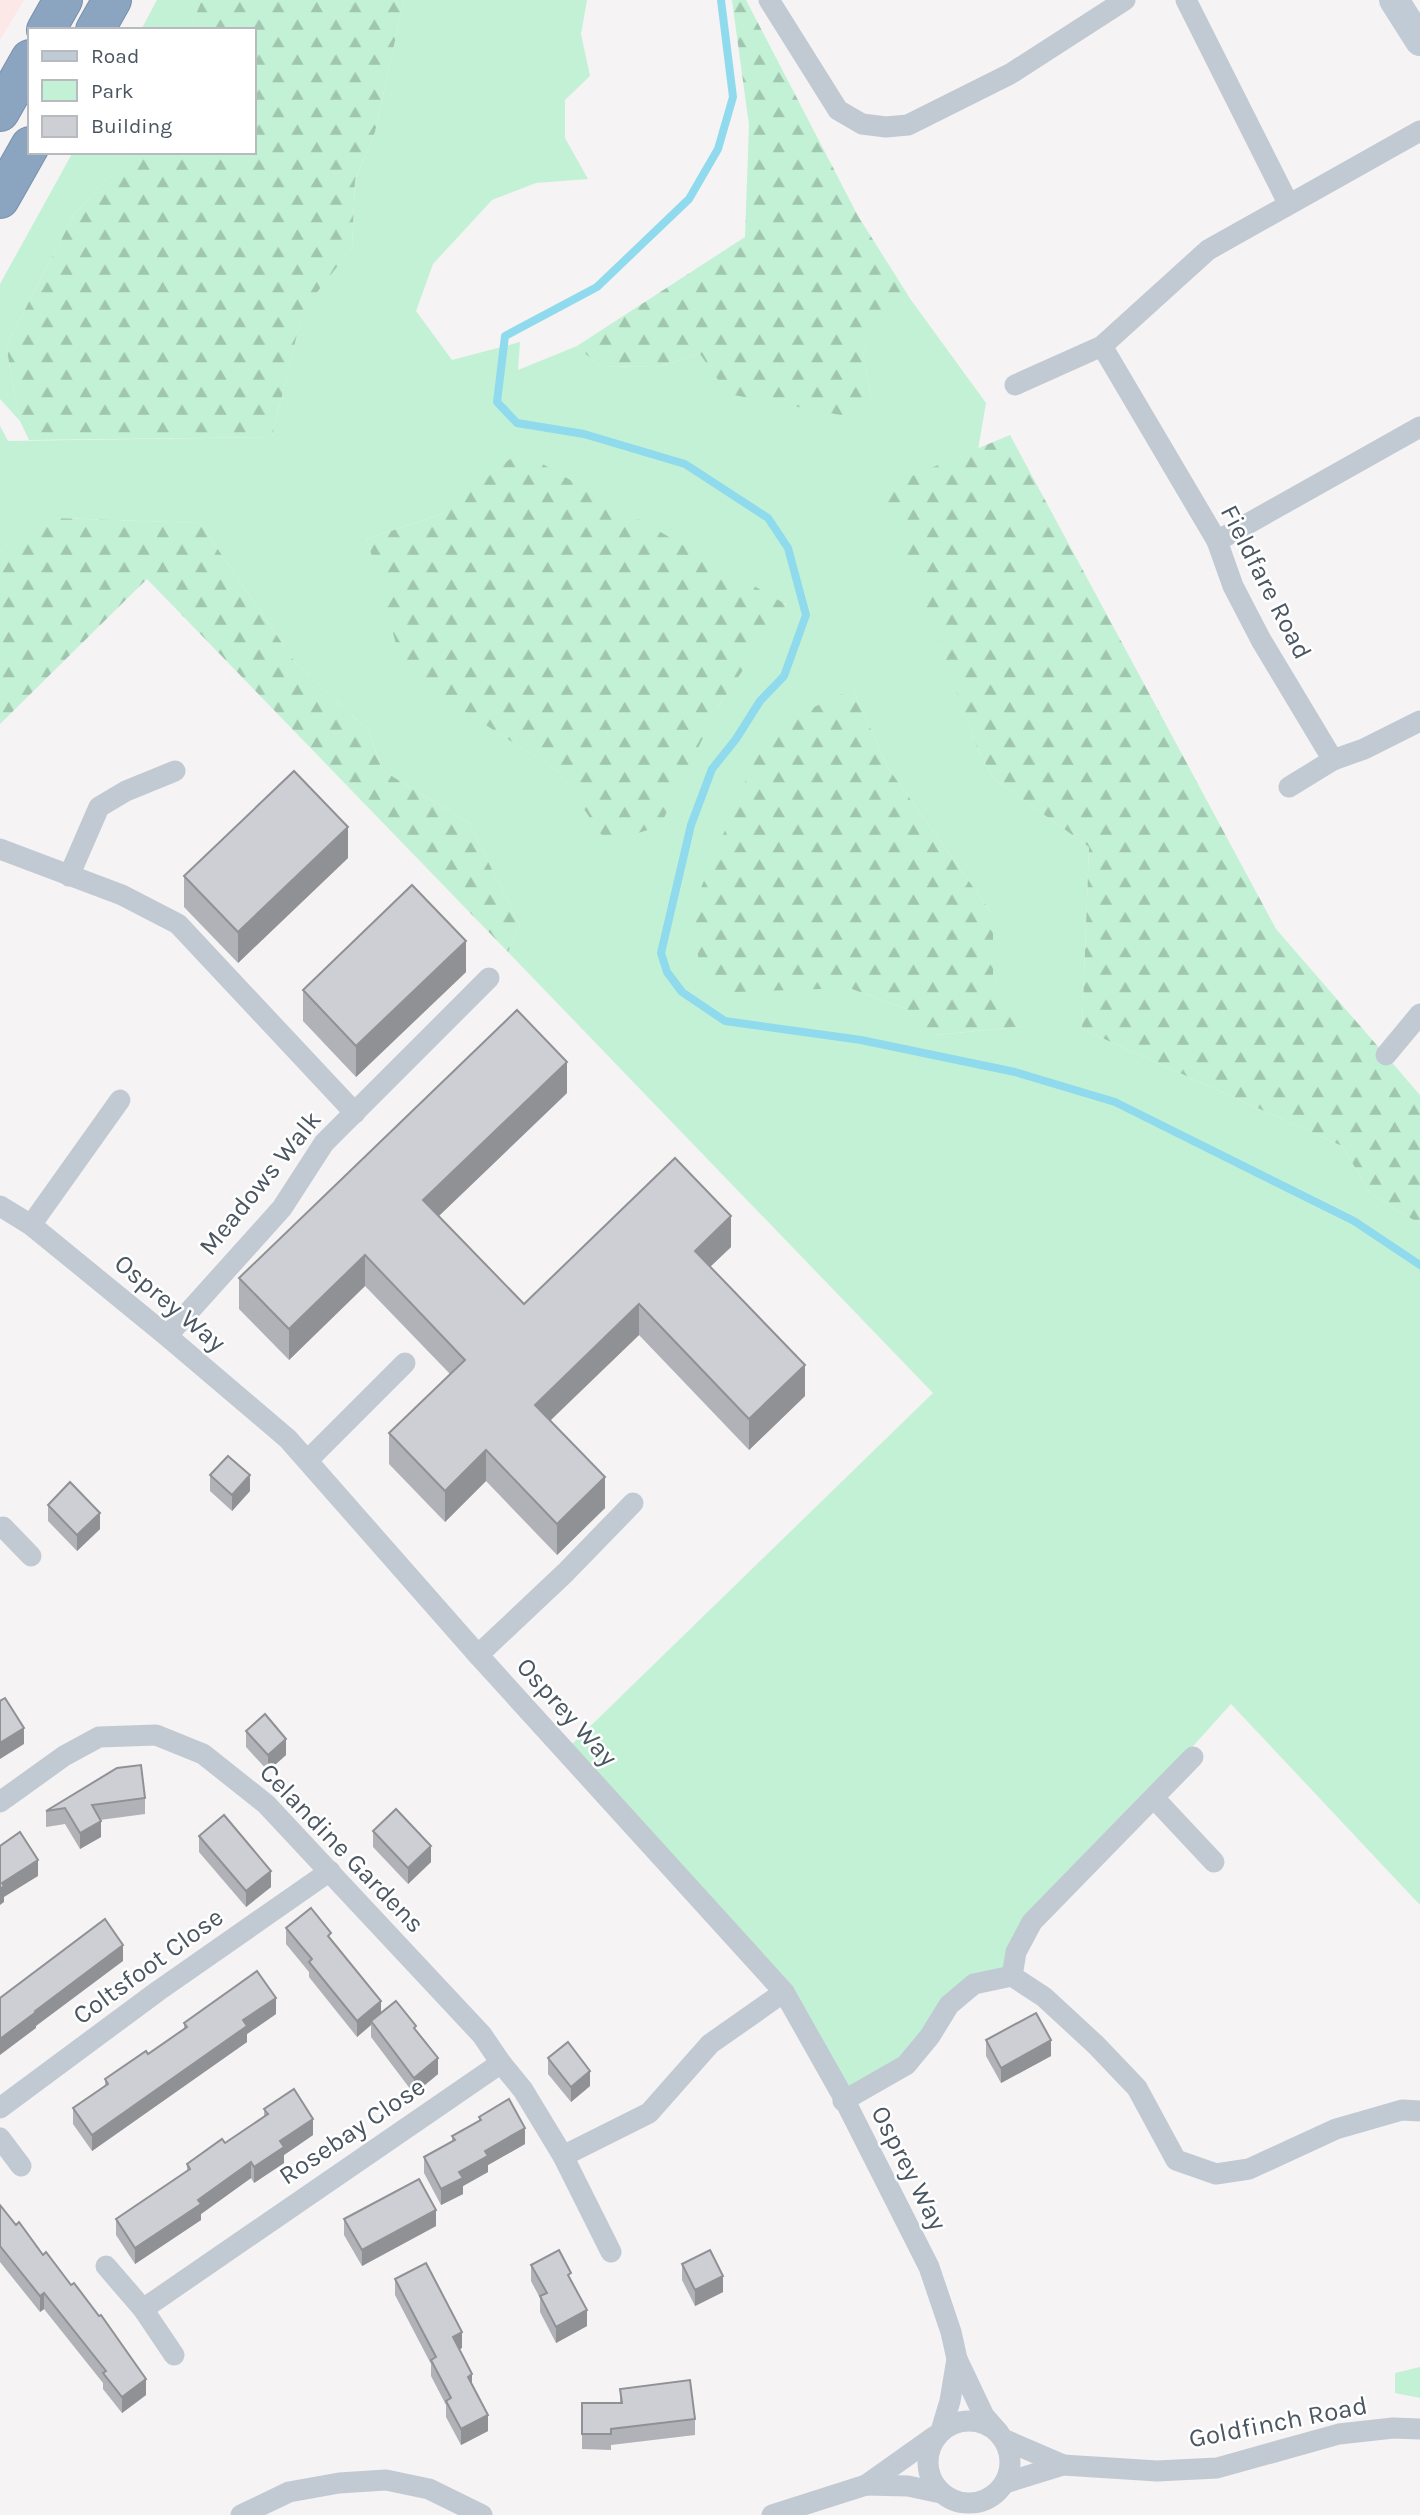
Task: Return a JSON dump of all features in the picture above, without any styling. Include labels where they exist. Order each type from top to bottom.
[{"type":"highway","points":[[47,28],[63,0]]},
{"type":"highway","points":[[96,28],[112,0]]},
{"type":"highway","points":[[0,112],[28,63]]},
{"type":"highway","points":[[0,199],[28,150]]},
{"type":"street","points":[[769,0],[838,110],[862,124],[886,127],[908,125],[1010,74],[1125,0]]},
{"type":"street","points":[[1186,0],[1288,203]]},
{"type":"street","points":[[1394,0],[1420,41]]},
{"type":"street","points":[[1015,385],[1102,346],[1208,250],[1420,131]]},
{"type":"street","name":"Fieldfare Road","points":[[1102,346],[1217,541],[1233,586],[1261,640],[1333,760]]},
{"type":"street","points":[[1217,541],[1420,427]]},
{"type":"street","points":[[1289,787],[1333,760],[1364,749],[1420,721]]},
{"type":"street","points":[[69,876],[99,807],[126,791],[175,771]]},
{"type":"street","points":[[0,849],[122,895],[178,925],[355,1113]]},
{"type":"street","name":"Meadows Walk","points":[[167,1336],[282,1208],[324,1143],[489,978]]},
{"type":"street","points":[[1386,1055],[1420,1014]]},
{"type":"street","points":[[31,1225],[120,1100]]},
{"type":"street","name":"Osprey Way","points":[[0,1206],[31,1225],[288,1439],[478,1655],[784,1992],[929,2267],[951,2332],[957,2359],[984,2416],[1001,2436]]},
{"type":"street","points":[[308,1460],[405,1363]]},
{"type":"street","points":[[478,1655],[565,1573],[633,1503]]},
{"type":"street","points":[[1,1527],[31,1556]]},
{"type":"street","name":"Celandine Gardens","points":[[0,1802],[64,1756],[99,1737],[156,1735],[203,1754],[266,1804],[482,2035],[501,2063]]},
{"type":"street","points":[[1012,1976],[1016,1952],[1032,1922],[1193,1757]]},
{"type":"street","points":[[1154,1798],[1214,1862]]},
{"type":"street","name":"Coltsfoot Close","points":[[0,2108],[158,1991],[330,1871]]},
{"type":"street","points":[[843,2101],[906,2066],[930,2036],[949,2005],[974,1984],[1012,1976],[1044,1997],[1137,2088],[1176,2160],[1216,2174],[1248,2169],[1336,2129],[1402,2110],[1420,2111]]},
{"type":"street","points":[[563,2156],[649,2113],[710,2044],[784,1992]]},
{"type":"street","points":[[501,2063],[523,2090],[563,2156],[611,2252]]},
{"type":"street","name":"Rosebay Close","points":[[143,2309],[501,2063]]},
{"type":"street","points":[[0,2138],[21,2166]]},
{"type":"street","points":[[106,2266],[143,2309],[174,2355]]},
{"type":"street","name":"Osprey Way","points":[[939,2433],[950,2401],[957,2359]]},
{"type":"street","points":[[772,2515],[866,2485],[939,2433],[961,2421],[988,2425],[1001,2436],[1010,2457],[1009,2471],[985,2515]]},
{"type":"street","name":"Goldfinch Road","points":[[1001,2436],[1063,2465],[1157,2471],[1217,2468],[1339,2434],[1393,2428],[1420,2429]]},
{"type":"street","points":[[939,2433],[929,2449],[927,2465],[933,2484],[948,2502]]},
{"type":"street","name":"Goldfinch Road","points":[[1000,2489],[1063,2465]]},
{"type":"street","points":[[241,2515],[289,2493],[340,2483],[386,2480],[429,2489],[482,2515]]},
{"type":"street","points":[[866,2485],[908,2486],[948,2502],[972,2504],[986,2500],[1000,2489]]},
{"type":"shaded area","points":[[0,0],[24,0],[0,40]]},
{"type":"green space","points":[[157,0],[202,0],[190,28],[142,28]]},
{"type":"green space","points":[[202,0],[404,0],[375,132],[355,180],[352,248],[303,310],[272,437],[29,440],[20,421],[6,346],[74,215],[128,154],[256,154],[256,28],[190,28]]},
{"type":"green space","points":[[404,0],[587,0],[581,34],[590,76],[565,100],[565,138],[588,179],[536,183],[492,200],[433,264],[416,311],[452,360],[520,342],[518,370],[577,346],[599,366],[658,367],[700,354],[871,399],[863,353],[889,301],[911,300],[986,403],[978,450],[884,488],[977,748],[993,778],[1089,847],[1082,1029],[1342,1146],[1371,1194],[1420,1224],[1420,1905],[1231,1704],[1150,1794],[1028,1918],[1008,1973],[971,1981],[903,2061],[841,2093],[791,1989],[571,1745],[933,1393],[508,952],[520,926],[469,823],[382,770],[369,731],[295,662],[200,523],[57,518],[0,551],[0,426],[8,441],[272,437],[303,309],[352,248],[355,180],[375,132]],"holes":[[[442,514],[787,604],[718,707],[607,842],[558,771],[405,673],[367,539]],[[853,689],[888,768],[993,915],[993,977],[1028,1026],[935,1035],[904,1008],[849,988]]]},
{"type":"green space","points":[[732,0],[746,0],[858,216],[911,300],[889,302],[863,353],[871,399],[862,419],[728,394],[700,354],[658,367],[599,366],[577,346],[745,237],[749,125]]},
{"type":"green space","points":[[72,154],[128,154],[74,215],[6,346],[20,421],[0,399],[0,284]]},
{"type":"green space","points":[[1010,435],[1276,929],[1420,1095],[1420,1224],[1371,1194],[1342,1146],[1082,1029],[1089,847],[993,778],[977,748],[883,488]]},
{"type":"green space","points":[[520,451],[787,605],[718,707],[660,826],[607,843],[558,771],[404,673],[367,539],[442,514]]},
{"type":"green space","points":[[56,518],[200,523],[295,662],[369,731],[382,770],[469,823],[520,926],[508,952],[147,579],[0,724],[0,551]]},
{"type":"green space","points":[[853,689],[888,768],[993,915],[993,977],[1029,1026],[934,1035],[904,1008],[849,988],[735,992],[701,974],[691,912],[767,729]]},
{"type":"green space","points":[[1420,2367],[1420,2398],[1395,2393],[1395,2373]]},
{"type":"building","points":[[294,771],[348,827],[238,932],[184,876]]},
{"type":"building","points":[[412,885],[466,941],[356,1046],[303,990]]},
{"type":"building","points":[[517,1010],[567,1062],[423,1200],[524,1304],[675,1158],[731,1216],[695,1251],[805,1365],[749,1419],[639,1304],[535,1405],[605,1477],[557,1524],[486,1450],[445,1491],[389,1433],[465,1360],[365,1255],[289,1329],[239,1278]]},
{"type":"building","points":[[228,1456],[250,1475],[232,1495],[210,1475]]},
{"type":"building","points":[[70,1482],[100,1513],[77,1535],[48,1505]]},
{"type":"building","points":[[5,1698],[24,1728],[0,1743],[0,1701]]},
{"type":"building","points":[[265,1714],[286,1739],[268,1755],[246,1731]]},
{"type":"building","points":[[141,1765],[145,1798],[92,1805],[101,1821],[80,1833],[65,1808],[46,1811],[117,1768]]},
{"type":"building","points":[[396,1809],[431,1846],[408,1868],[373,1831]]},
{"type":"building","points":[[224,1815],[271,1871],[246,1891],[199,1836]]},
{"type":"building","points":[[20,1832],[38,1860],[2,1883],[4,1886],[0,1889],[0,1846]]},
{"type":"building","points":[[311,1908],[331,1933],[328,1936],[381,2001],[357,2021],[309,1962],[312,1959],[286,1928]]},
{"type":"building","points":[[105,1919],[123,1945],[0,2039],[0,1998]]},
{"type":"building","points":[[257,1971],[276,1998],[243,2020],[247,2026],[92,2135],[73,2108],[108,2084],[105,2079],[187,2027],[184,2023]]},
{"type":"building","points":[[396,2001],[438,2058],[414,2078],[371,2021]]},
{"type":"building","points":[[1036,2013],[1051,2040],[1001,2068],[986,2040]]},
{"type":"building","points":[[568,2042],[590,2071],[571,2087],[548,2058]]},
{"type":"building","points":[[294,2089],[313,2119],[280,2141],[284,2147],[254,2167],[251,2162],[198,2200],[201,2204],[135,2248],[116,2219],[190,2169],[187,2164],[222,2139],[225,2143],[268,2114],[264,2109]]},
{"type":"building","points":[[509,2099],[525,2128],[485,2151],[488,2156],[459,2172],[463,2178],[441,2189],[424,2157],[455,2140],[452,2136],[481,2120],[479,2117]]},
{"type":"building","points":[[419,2179],[436,2210],[362,2250],[344,2219]]},
{"type":"building","points":[[0,2205],[16,2225],[19,2222],[43,2255],[46,2252],[71,2285],[74,2283],[99,2316],[101,2315],[146,2379],[122,2397],[103,2373],[106,2371],[44,2293],[40,2296],[0,2246]]},
{"type":"building","points":[[559,2250],[571,2273],[568,2275],[587,2310],[556,2327],[540,2296],[547,2293],[531,2265]]},
{"type":"building","points":[[710,2250],[723,2276],[695,2290],[682,2264]]},
{"type":"building","points":[[426,2263],[462,2332],[453,2337],[472,2374],[468,2377],[488,2415],[461,2429],[446,2401],[451,2398],[431,2360],[436,2357],[395,2279]]},
{"type":"building","points":[[690,2380],[695,2419],[611,2429],[611,2434],[582,2434],[582,2403],[622,2403],[620,2389]]},
{"type":"waterway","points":[[721,0],[733,97],[718,149],[689,199],[597,287],[505,336],[497,402],[517,423],[584,434],[685,464],[768,518],[788,548],[806,615],[784,676],[760,701],[736,739],[712,769],[691,825],[661,953],[667,972],[682,992],[725,1021],[861,1040],[1015,1072],[1115,1102],[1354,1221],[1420,1265]]}]
